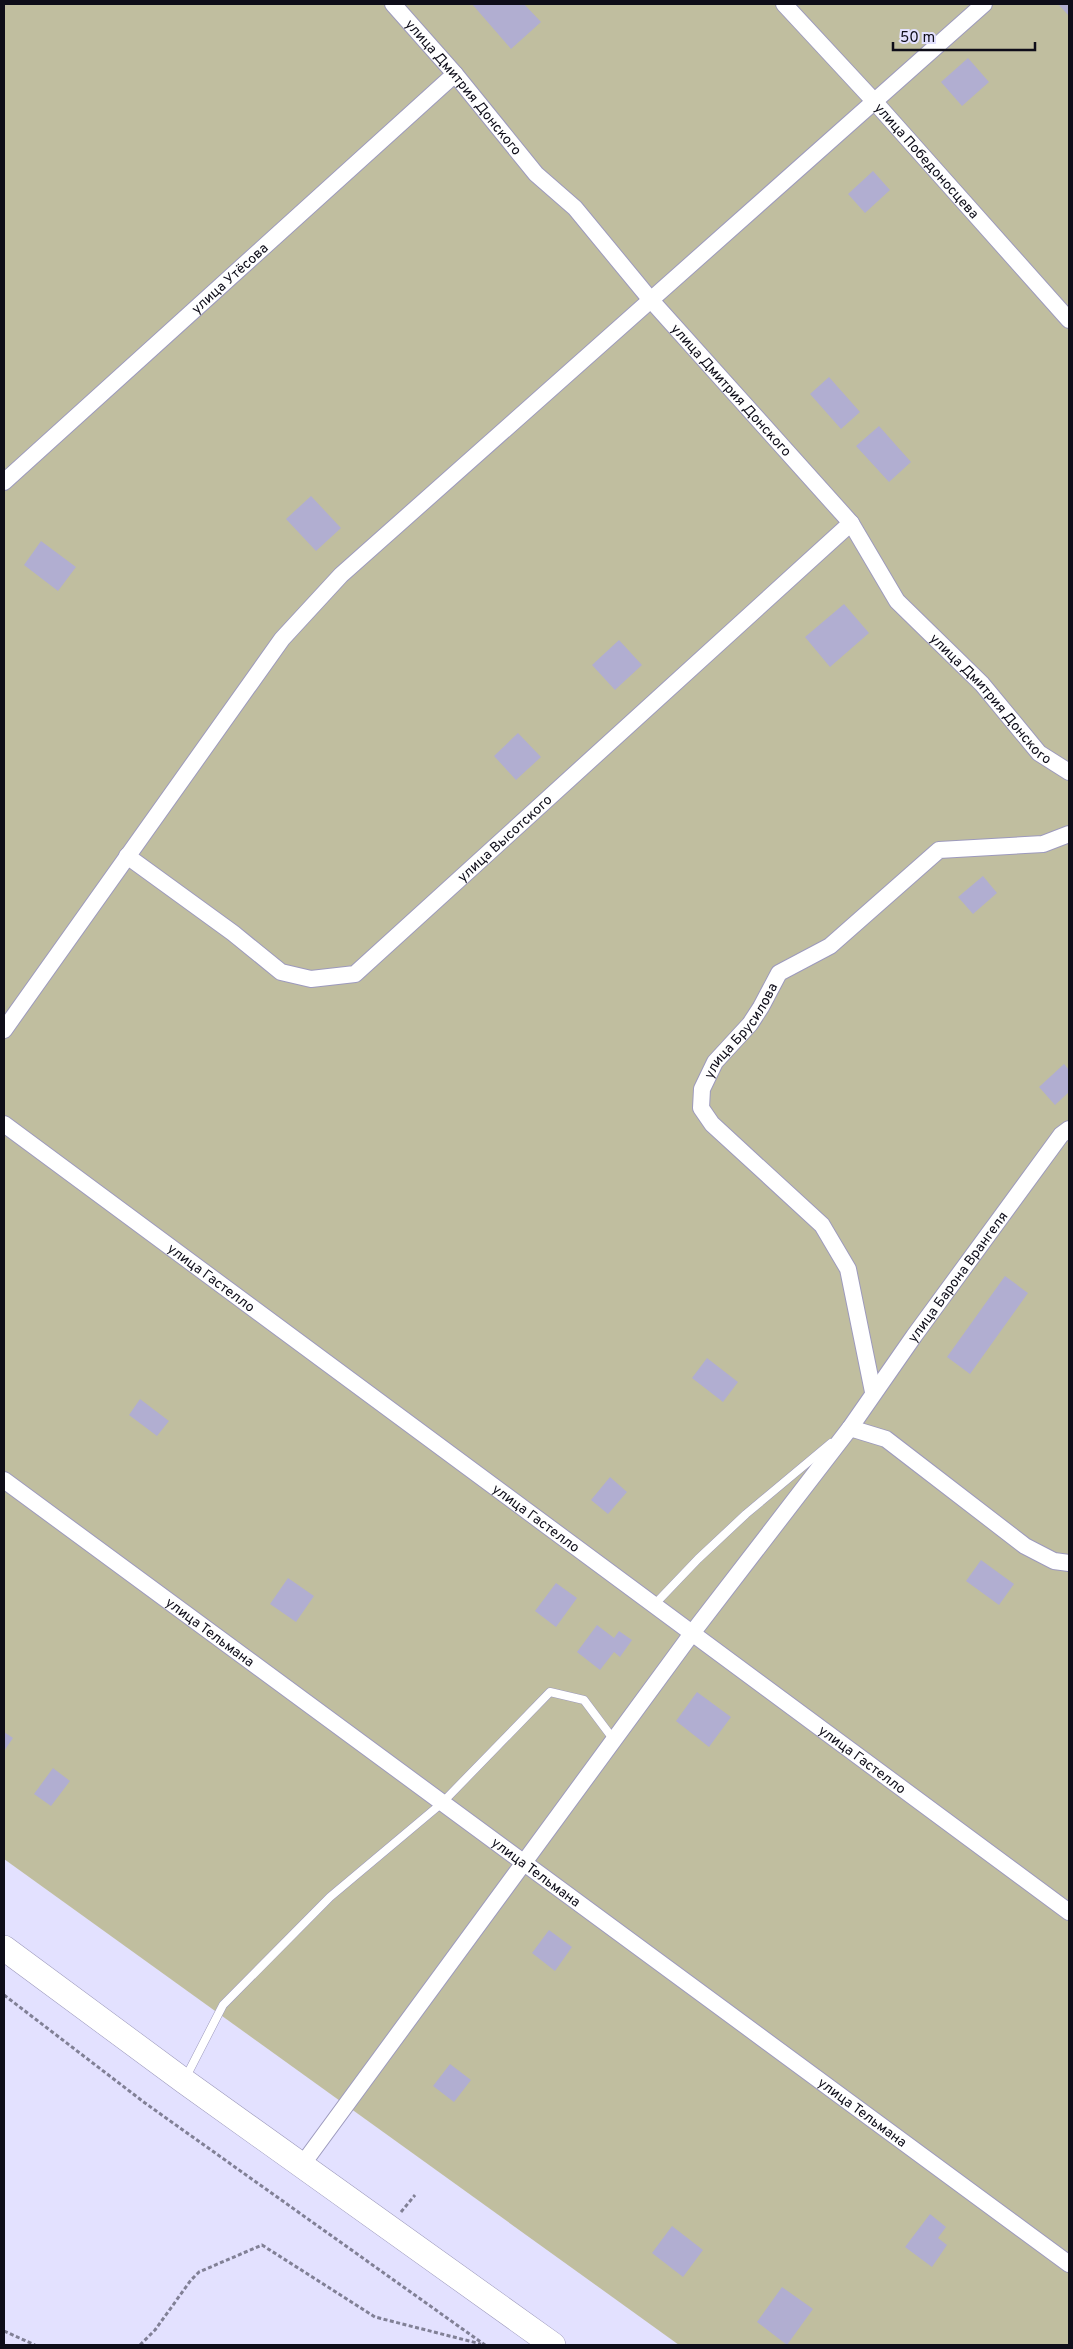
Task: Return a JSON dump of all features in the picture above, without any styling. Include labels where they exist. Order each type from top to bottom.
[{"type":"main road","points":[[4,1948],[184,2081],[553,2345]]},
{"type":"street","name":"улица Дмитрия Донского","points":[[393,4],[454,74],[536,174],[575,208],[650,299],[851,523],[897,601],[982,684],[1038,753],[1069,772]]},
{"type":"street","name":"улица Победоносцева","points":[[784,4],[874,101],[1069,320]]},
{"type":"street","points":[[4,1030],[282,639],[341,575],[984,4]]},
{"type":"street","name":"улица Утёсова","points":[[4,482],[454,74]]},
{"type":"street","name":"улица Высотского","points":[[127,856],[233,933],[281,972],[311,979],[355,974],[851,523]]},
{"type":"street","name":"улица Брусилова","points":[[873,1392],[848,1269],[822,1225],[712,1124],[701,1108],[702,1089],[715,1062],[750,1024],[761,1008],[779,973],[830,946],[939,850],[1043,844],[1069,834]]},
{"type":"street","name":"улица Гастелло","points":[[4,1124],[1069,1912]]},
{"type":"street","name":"улица Барона Врангеля","points":[[302,2165],[693,1632],[850,1428],[873,1392],[1060,1135],[1069,1129]]},
{"type":"street","points":[[850,1428],[886,1439],[1025,1546],[1054,1561],[1069,1563]]},
{"type":"street","name":"улица Тельмана","points":[[4,1480],[1069,2264]]},
{"type":"lane","points":[[655,1604],[746,1514],[850,1428]]},
{"type":"lane","points":[[184,2081],[223,2006],[330,1897],[442,1802],[550,1692],[584,1700],[614,1740]]},
{"type":"path","points":[[4,1995],[145,2103],[484,2345]]},
{"type":"path","points":[[140,2345],[155,2330],[191,2280],[199,2272],[262,2245],[375,2317],[484,2345]]},
{"type":"path","points":[[4,2331],[35,2345]]},
{"type":"shaded area","points":[[4,4],[1069,4],[1069,2345],[679,2345],[4,1859]]},
{"type":"building","points":[[472,4],[524,4],[541,22],[511,49]]},
{"type":"building","points":[[1058,4],[1069,4],[1069,16]]},
{"type":"building","points":[[968,58],[989,82],[962,106],[941,82]]},
{"type":"building","points":[[873,171],[890,190],[865,213],[848,194]]},
{"type":"building","points":[[829,377],[860,412],[841,429],[810,394]]},
{"type":"building","points":[[879,426],[911,462],[889,482],[856,446]]},
{"type":"building","points":[[311,496],[341,528],[316,551],[286,519]]},
{"type":"building","points":[[41,541],[76,567],[58,591],[24,565]]},
{"type":"building","points":[[844,604],[869,633],[830,667],[805,637]]},
{"type":"building","points":[[619,640],[642,665],[615,690],[592,665]]},
{"type":"building","points":[[518,733],[541,757],[516,780],[494,756]]},
{"type":"building","points":[[983,876],[997,893],[973,914],[958,897]]},
{"type":"building","points":[[1064,1064],[1069,1070],[1069,1092],[1055,1105],[1039,1087]]},
{"type":"building","points":[[1005,1276],[1028,1293],[970,1374],[947,1357]]},
{"type":"building","points":[[707,1358],[738,1382],[723,1402],[692,1378]]},
{"type":"building","points":[[140,1399],[169,1421],[157,1436],[129,1415]]},
{"type":"building","points":[[610,1477],[627,1492],[608,1514],[591,1500]]},
{"type":"building","points":[[981,1560],[1014,1584],[999,1605],[966,1581]]},
{"type":"building","points":[[288,1578],[314,1596],[296,1622],[270,1604]]},
{"type":"building","points":[[556,1583],[577,1598],[556,1627],[535,1611]]},
{"type":"building","points":[[597,1625],[614,1638],[619,1631],[632,1640],[620,1657],[614,1652],[600,1670],[577,1652]]},
{"type":"building","points":[[697,1692],[731,1717],[709,1747],[676,1721]]},
{"type":"building","points":[[4,1732],[13,1738],[4,1751]]},
{"type":"building","points":[[53,1768],[70,1781],[51,1806],[34,1794]]},
{"type":"building","points":[[549,1930],[572,1947],[555,1971],[532,1953]]},
{"type":"building","points":[[450,2064],[471,2080],[454,2102],[433,2086]]},
{"type":"building","points":[[930,2214],[946,2227],[938,2238],[947,2245],[932,2267],[905,2247]]},
{"type":"building","points":[[672,2226],[703,2250],[683,2277],[652,2253]]},
{"type":"building","points":[[782,2287],[813,2309],[787,2345],[757,2322]]}]
